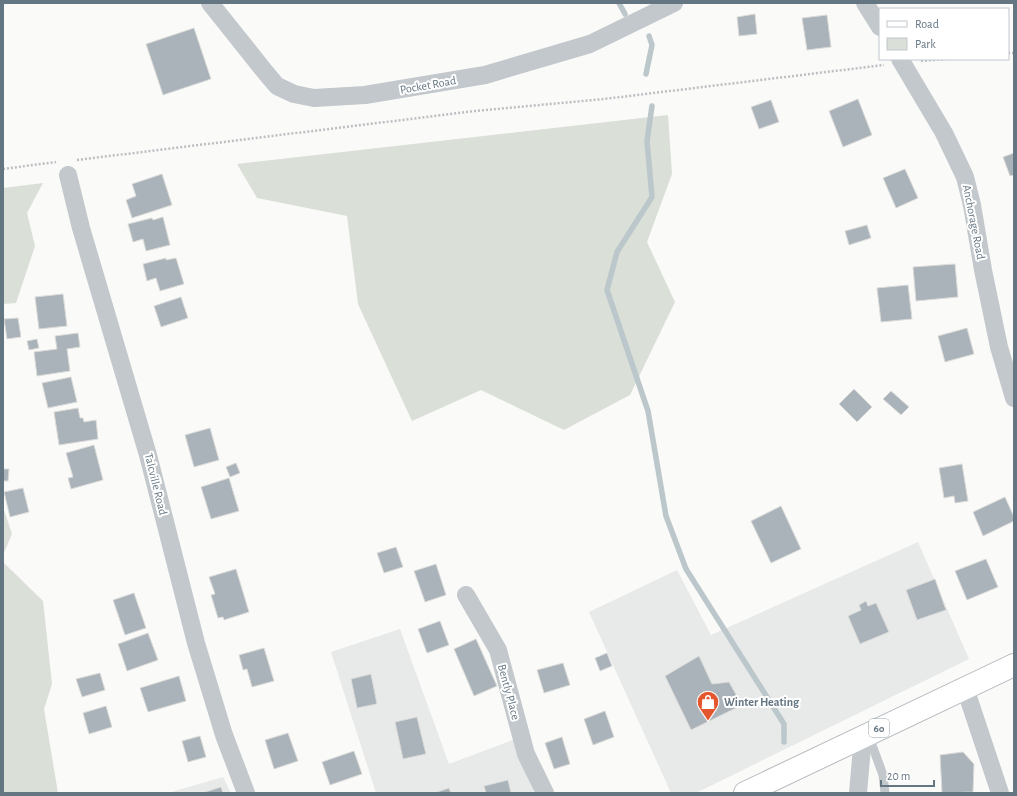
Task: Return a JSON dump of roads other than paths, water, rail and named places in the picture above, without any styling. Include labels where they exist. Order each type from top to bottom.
[{"type":"main road","name":"60","points":[[745,793],[1014,665]]},
{"type":"street","name":"Pocket Road","points":[[210,3],[277,86],[294,94],[314,98],[365,95],[485,75],[590,44],[674,3]]},
{"type":"street","points":[[865,3],[879,25]]},
{"type":"street","name":"Anchorage Road","points":[[901,61],[944,133],[965,177],[972,205],[983,270],[999,347],[1014,398]]},
{"type":"street","name":"Talcville Road","points":[[67,166],[81,228],[148,455],[196,643],[224,735],[246,793]]},
{"type":"street","name":"Bently Place","points":[[466,596],[498,650],[526,754],[545,793]]},
{"type":"street","points":[[965,688],[1000,793]]},
{"type":"street","points":[[858,793],[865,735]]},
{"type":"lane","points":[[865,735],[883,776],[885,793]]},
{"type":"waterway","points":[[619,3],[625,14]]},
{"type":"waterway","points":[[646,74],[652,45],[649,36]]},
{"type":"waterway","points":[[652,106],[647,141],[652,197],[617,252],[607,290],[648,411],[666,516],[686,569],[784,724],[784,742]]},
{"type":"place","name":"Winter Heating","points":[[708,722]]}]
